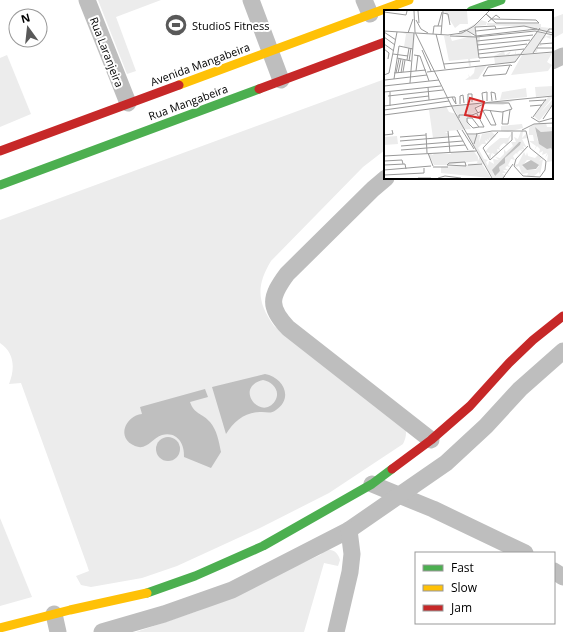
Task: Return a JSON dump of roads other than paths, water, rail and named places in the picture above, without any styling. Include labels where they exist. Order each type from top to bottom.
[{"type":"street","name":"Rua Laranjeira","points":[[87,0],[128,104]]},
{"type":"street","points":[[251,0],[281,80]]},
{"type":"street","name":"Avenida Mangabeira","points":[[0,151],[271,51],[367,7],[409,0]]},
{"type":"street","points":[[474,10],[501,0]]},
{"type":"street","name":"Rua Mangabeira","points":[[0,185],[384,42]]},
{"type":"street","points":[[553,61],[563,56]]},
{"type":"street","points":[[385,179],[287,274],[278,287],[273,301],[278,317],[288,328],[431,440]]},
{"type":"street","points":[[0,628],[54,614],[143,595],[195,576],[263,546],[328,510],[372,484],[431,440],[470,406],[509,362],[563,316]]},
{"type":"street","points":[[102,632],[164,614],[232,590],[349,530],[446,463],[486,426],[520,389],[563,351]]},
{"type":"street","points":[[372,484],[471,526],[523,552]]},
{"type":"street","points":[[336,632],[350,572],[352,554],[349,530]]},
{"type":"street","points":[[54,614],[58,632]]},
{"type":"place","name":"StudioS Fitness","points":[[176,25]]}]
